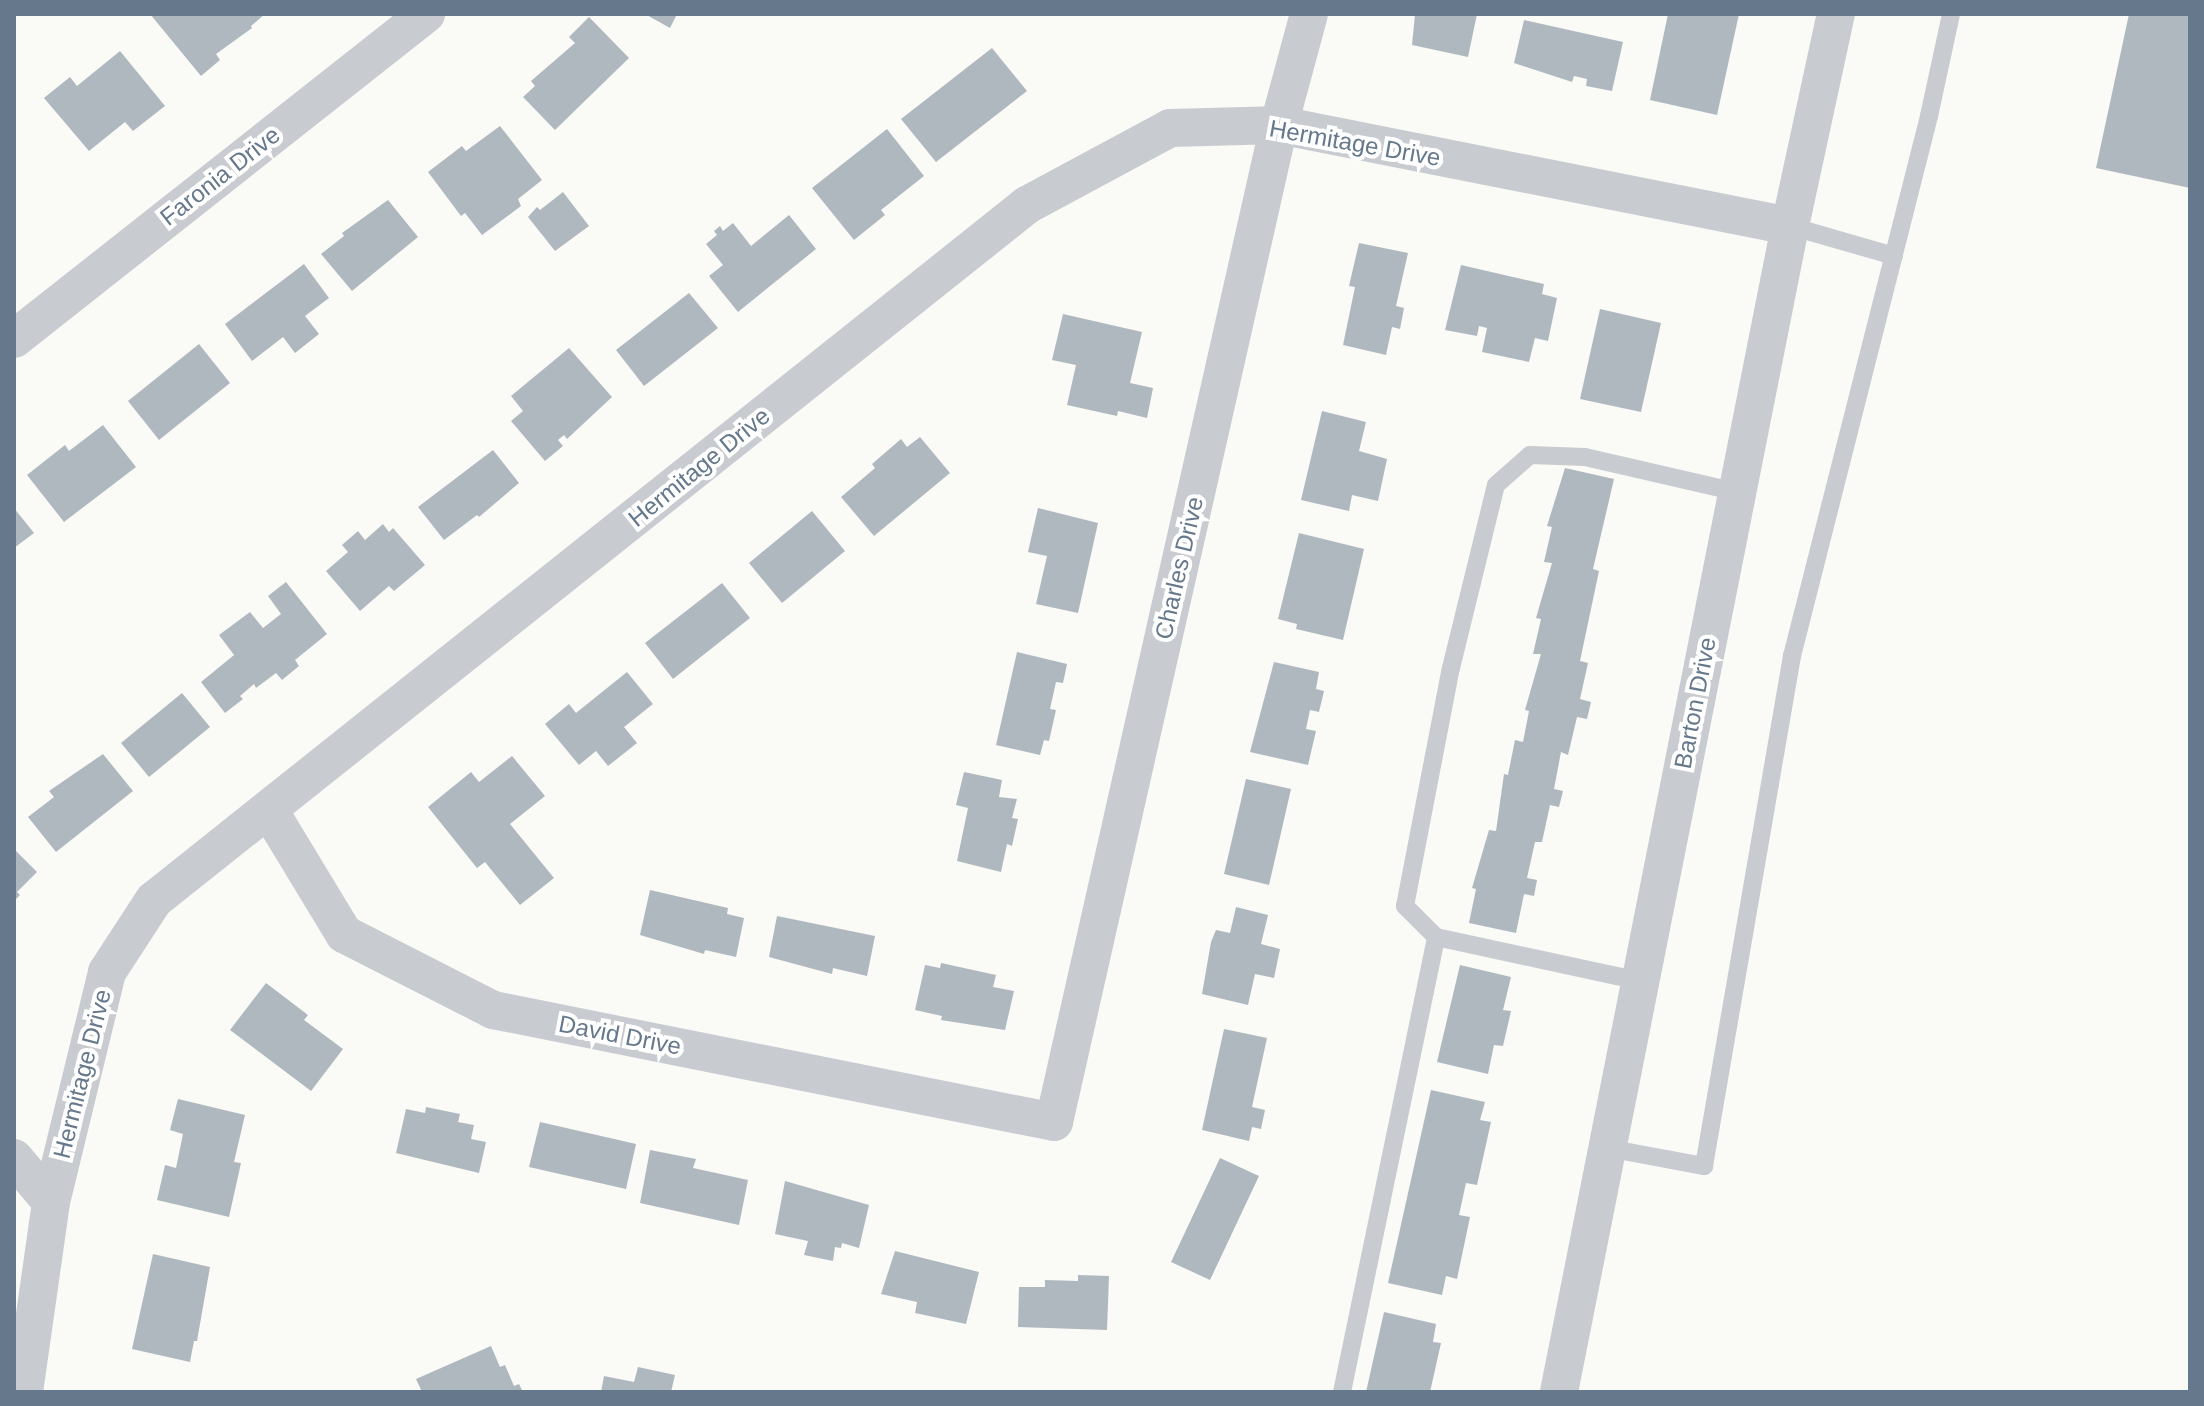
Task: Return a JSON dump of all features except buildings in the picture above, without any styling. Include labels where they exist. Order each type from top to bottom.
[{"type":"street","name":"Faronia Drive","points":[[14,339],[426,14]]},
{"type":"street","name":"Charles Drive","points":[[1054,1122],[1279,125],[1309,14]]},
{"type":"street","name":"Barton Drive","points":[[1559,1392],[1790,226],[1836,14]]},
{"type":"street","name":"Hermitage Drive","points":[[24,1392],[51,1202],[107,972],[154,900],[1027,205],[1170,128],[1279,125],[1790,226]]},
{"type":"street","name":"David Drive","points":[[269,810],[344,934],[493,1010],[1054,1122]]},
{"type":"street","points":[[14,1158],[51,1202]]},
{"type":"lane","points":[[1607,1148],[1704,1166],[1792,656],[1894,256],[1951,14]]},
{"type":"lane","points":[[1790,226],[1894,256]]},
{"type":"lane","points":[[1640,981],[1436,937],[1405,906],[1451,668],[1496,485],[1530,455],[1585,457],[1737,492]]},
{"type":"lane","points":[[1342,1392],[1436,937]]}]
